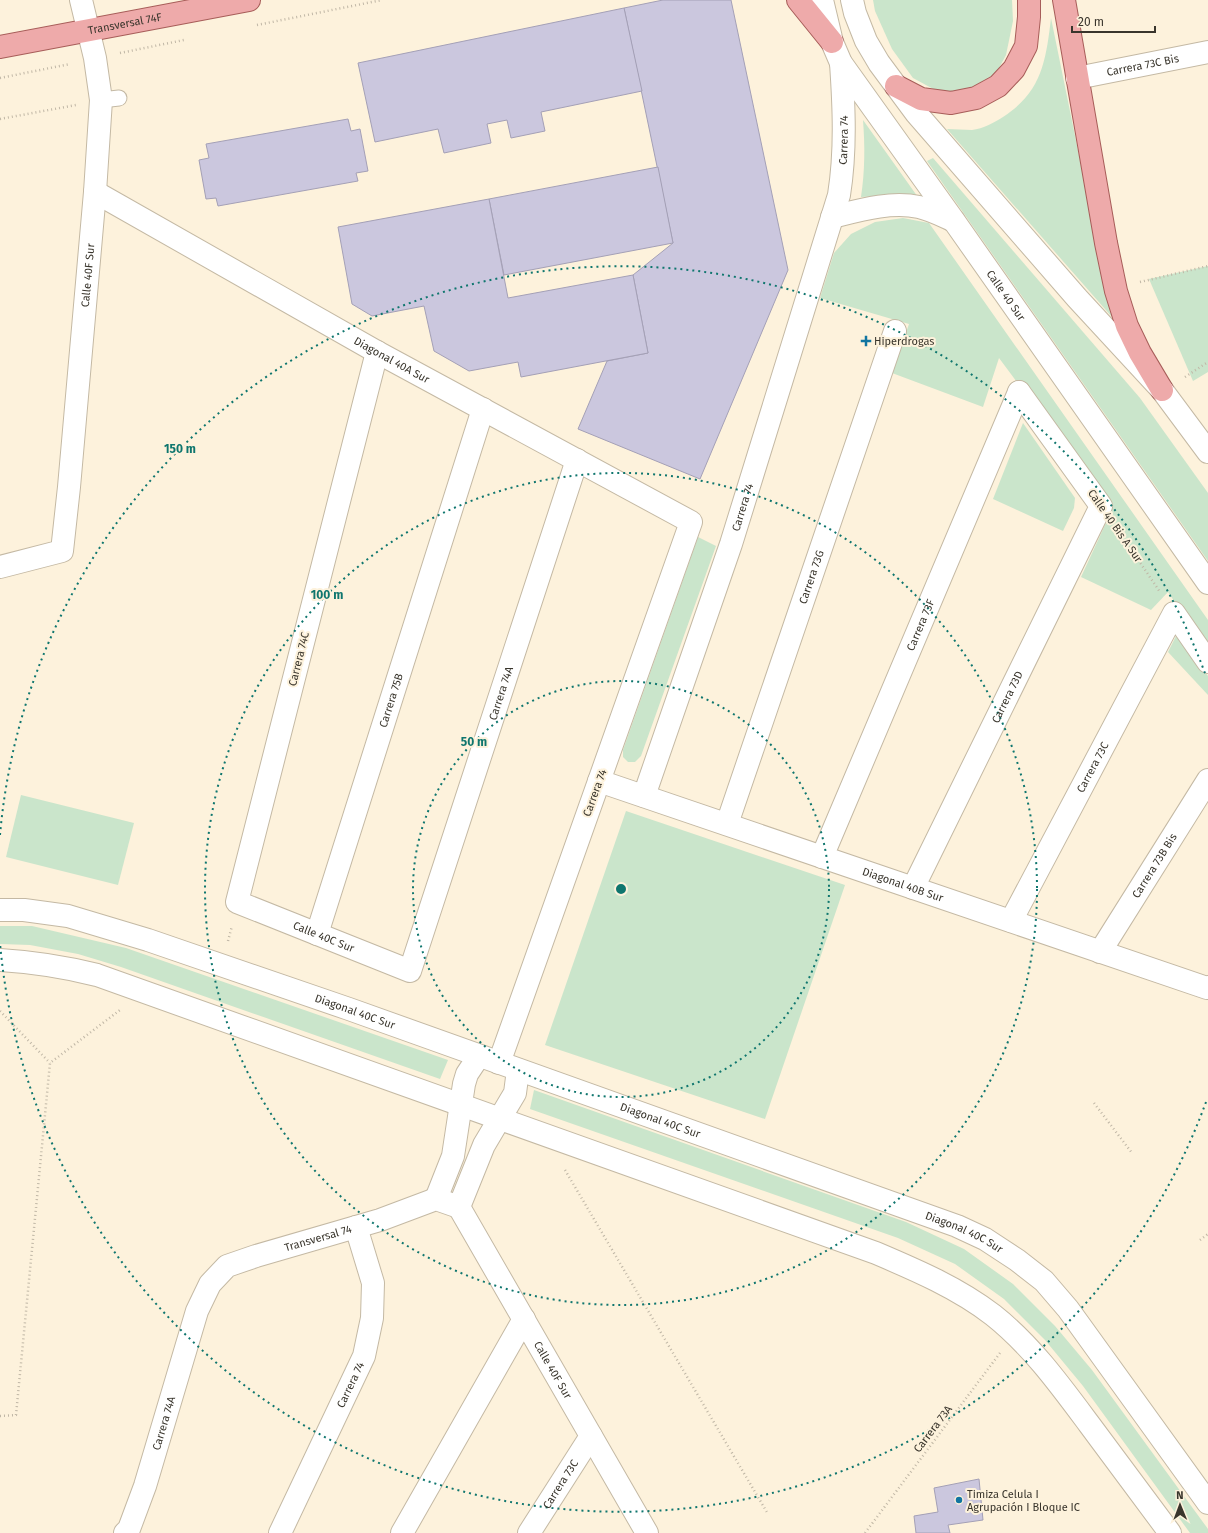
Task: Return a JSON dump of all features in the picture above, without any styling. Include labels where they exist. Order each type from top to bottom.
[{"type":"main road","name":"Transversal 74F","points":[[0,48],[249,0]]},
{"type":"main road","points":[[798,0],[832,42]]},
{"type":"main road","points":[[896,86],[921,99],[951,103],[976,98],[998,86],[1014,69],[1026,46],[1029,0]]},
{"type":"main road","points":[[1064,0],[1106,243],[1116,290],[1127,326],[1140,353],[1162,390]]},
{"type":"street","name":"Calle 40F Sur","points":[[0,567],[62,551],[95,192],[110,99],[95,58],[81,0]]},
{"type":"street","name":"Calle 40 Sur","points":[[822,0],[832,42],[841,63],[954,221],[1208,583]]},
{"type":"street","points":[[852,0],[855,13],[866,41],[879,63],[934,136],[1077,298],[1162,390],[1208,452]]},
{"type":"street","name":"Carrera 73C Bis","points":[[1077,78],[1208,52]]},
{"type":"street","name":"Carrera 74","points":[[644,796],[731,544],[838,195],[844,157],[844,108],[841,63]]},
{"type":"street","name":"Diagonal 40A Sur","points":[[95,192],[377,352],[691,522]]},
{"type":"street","points":[[832,217],[864,209],[884,206],[910,206],[934,212],[954,221]]},
{"type":"street","name":"Carrera 73G","points":[[727,824],[895,331]]},
{"type":"street","name":"Carrera 74C","points":[[237,902],[377,352]]},
{"type":"street","name":"Calle 40 Bis A Sur","points":[[1019,392],[1101,506]]},
{"type":"street","name":"Carrera 73F","points":[[822,857],[1019,392]]},
{"type":"street","name":"Carrera 75B","points":[[317,934],[482,409]]},
{"type":"street","name":"Carrera 74A","points":[[410,971],[577,460]]},
{"type":"street","name":"Carrera 73D","points":[[913,888],[1101,506]]},
{"type":"street","name":"Carrera 74","points":[[459,1208],[484,1146],[515,1094],[498,1063],[691,522]]},
{"type":"street","points":[[1174,613],[1208,662]]},
{"type":"street","name":"Carrera 73C","points":[[1011,921],[1174,613]]},
{"type":"street","name":"Carrera 73B Bis","points":[[1100,952],[1208,780]]},
{"type":"street","name":"Diagonal 40B Sur","points":[[599,781],[1100,952],[1208,987]]},
{"type":"street","name":"Calle 40C Sur","points":[[237,902],[410,971]]},
{"type":"street","name":"Diagonal 40C Sur","points":[[0,910],[24,910],[68,916],[148,940],[957,1226],[985,1239],[1017,1260],[1044,1281],[1068,1309],[1208,1503]]},
{"type":"street","points":[[0,960],[36,962],[97,975],[876,1253],[922,1272],[956,1291],[992,1315],[1014,1334],[1050,1371],[1170,1533]]},
{"type":"street","name":"Carrera 74","points":[[436,1199],[453,1156],[460,1104],[467,1074],[498,1063]]},
{"type":"street","points":[[436,1199],[459,1208]]},
{"type":"street","name":"Transversal 74","points":[[197,1311],[210,1284],[227,1266],[256,1256],[380,1220],[436,1199]]},
{"type":"street","name":"Calle 40F Sur","points":[[459,1208],[647,1533]]},
{"type":"street","name":"Carrera 74","points":[[280,1533],[364,1356],[372,1318],[373,1283],[356,1227]]},
{"type":"street","name":"Carrera 74A","points":[[125,1533],[129,1529],[145,1486],[197,1311]]},
{"type":"street","points":[[402,1533],[524,1319]]},
{"type":"street","name":"Carrera 73C","points":[[529,1533],[591,1436]]},
{"type":"path","points":[[0,78],[95,58]]},
{"type":"path","points":[[0,119],[110,99]]},
{"type":"path","points":[[1139,282],[1208,266]]},
{"type":"path","points":[[1183,378],[1208,362]]},
{"type":"path","name":"Calle 40 Bis A Sur","points":[[1101,506],[1174,613]]},
{"type":"path","points":[[222,966],[237,902]]},
{"type":"path","points":[[0,1416],[16,1415],[50,1063],[144,991]]},
{"type":"path","points":[[0,1011],[50,1063]]},
{"type":"path","points":[[1094,1103],[1132,1152]]},
{"type":"path","points":[[570,1144],[565,1171],[768,1514]]},
{"type":"path","points":[[1200,1240],[1208,1234]]},
{"type":"path","name":"Carrera 73A","points":[[865,1533],[1014,1334]]},
{"type":"green space","points":[[873,0],[1012,0],[1013,21],[1006,55],[992,81],[970,91],[937,91],[913,78],[892,49],[875,11]]},
{"type":"green space","points":[[1051,18],[1112,317],[947,129],[972,130],[985,127],[1003,117],[1026,97],[1040,74],[1047,48]]},
{"type":"green space","points":[[863,120],[920,200],[879,196],[861,197],[864,158]]},
{"type":"green space","points":[[933,158],[1140,398],[1208,493],[1208,561],[927,161]]},
{"type":"green space","points":[[903,218],[929,223],[1208,620],[1208,651],[1168,592],[1151,610],[1081,577],[1112,510],[999,358],[983,407],[892,373],[909,324],[820,298],[834,253],[851,234],[875,222]]},
{"type":"green space","points":[[1208,266],[1208,372],[1193,381],[1149,279]]},
{"type":"green space","points":[[1023,423],[1075,498],[1074,508],[1063,531],[993,499]]},
{"type":"green space","points":[[698,537],[716,546],[641,756],[635,762],[628,762],[623,757],[623,750]]},
{"type":"green space","points":[[1177,634],[1208,676],[1208,695],[1168,652]]},
{"type":"green space","points":[[21,795],[134,823],[118,885],[6,857]]},
{"type":"green space","points":[[626,811],[845,885],[765,1119],[545,1045]]},
{"type":"green space","points":[[0,926],[32,926],[126,948],[448,1060],[440,1079],[121,967],[78,954],[30,945],[0,944]]},
{"type":"green space","points":[[534,1090],[906,1222],[964,1249],[1013,1284],[1055,1326],[1092,1370],[1208,1529],[1208,1533],[1190,1533],[1083,1386],[1045,1340],[1004,1299],[955,1264],[898,1238],[530,1109]]},
{"type":"building","points":[[663,0],[731,0],[788,270],[700,479],[578,429],[607,361],[648,353],[633,275],[673,243],[624,8]]},
{"type":"building","points":[[624,8],[642,91],[541,112],[545,131],[511,138],[507,120],[487,124],[491,143],[444,153],[438,129],[375,142],[358,63]]},
{"type":"building","points":[[348,119],[351,131],[360,129],[368,171],[356,173],[358,181],[218,206],[216,198],[206,199],[199,160],[209,158],[206,144]]},
{"type":"building","points":[[658,167],[673,243],[504,275],[489,199]]},
{"type":"building","points":[[489,199],[508,298],[633,275],[648,353],[521,377],[518,362],[469,371],[434,351],[424,306],[372,316],[352,304],[338,227]]},
{"type":"building","name":"Timiza Celula I Agrupación I Bloque IC","points":[[979,1479],[983,1520],[948,1525],[950,1533],[916,1533],[914,1516],[938,1512],[934,1488]]},
{"type":"place","name":"Hiperdrogas","points":[[866,341]]},
{"type":"place","name":"Timiza Celula I Agrupación I Bloque IC","points":[[959,1500]]}]
